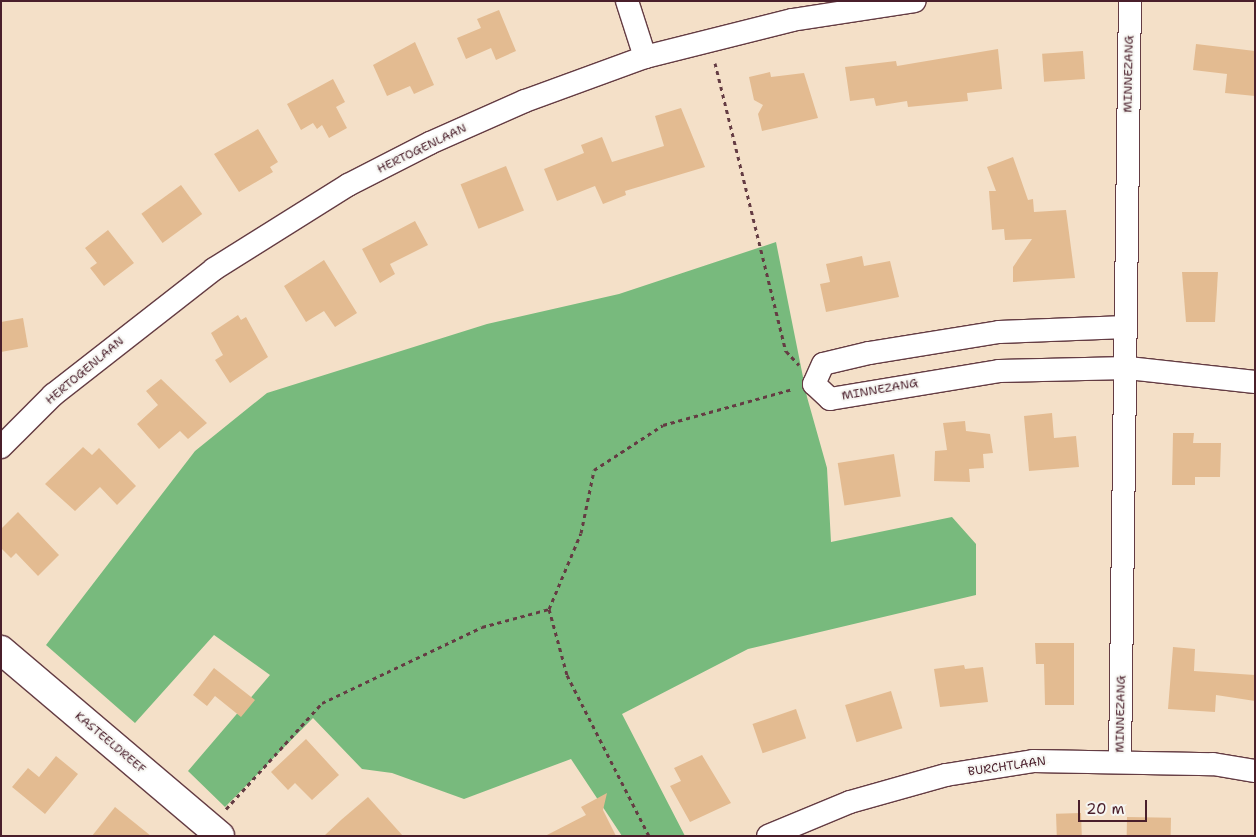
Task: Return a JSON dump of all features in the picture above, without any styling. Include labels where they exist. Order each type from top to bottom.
[{"type":"street","points":[[627,1],[645,57]]},
{"type":"street","name":"HERTOGENLAAN","points":[[1,447],[53,395],[214,269],[348,185],[525,101],[645,57],[792,20],[915,1]]},
{"type":"street","name":"MINNEZANG","points":[[1120,760],[1128,368],[1126,327],[1130,1]]},
{"type":"street","points":[[814,384],[823,364],[869,353],[999,332],[1126,327]]},
{"type":"street","name":"MINNEZANG","points":[[814,384],[830,399],[1000,371],[1128,368],[1255,382]]},
{"type":"street","name":"KASTEELDREEF","points":[[1,650],[216,832]]},
{"type":"street","name":"BURCHTLAAN","points":[[768,836],[850,802],[946,775],[1033,761],[1120,760],[1213,764],[1255,771]]},
{"type":"path","points":[[649,836],[567,675],[549,609],[581,533],[594,470],[663,425],[814,384],[786,351],[709,41]]},
{"type":"path","points":[[216,832],[236,796],[322,702],[482,627],[549,609]]},
{"type":"green space","points":[[776,242],[807,397],[827,468],[831,542],[952,517],[976,544],[976,595],[748,649],[622,714],[685,836],[622,836],[571,759],[464,799],[392,773],[362,769],[313,718],[225,807],[188,771],[270,675],[214,635],[135,723],[46,645],[195,451],[267,393],[487,324],[619,294]]},
{"type":"building","points":[[499,10],[516,51],[496,60],[491,48],[466,59],[457,38],[481,28],[477,19]]},
{"type":"building","points":[[415,42],[434,85],[414,94],[410,86],[387,96],[373,65]]},
{"type":"building","points":[[1196,44],[1255,51],[1255,96],[1225,93],[1227,74],[1193,70]]},
{"type":"building","points":[[998,49],[1002,89],[967,93],[968,101],[908,107],[907,101],[876,106],[874,98],[850,101],[845,67],[896,61],[897,66]]},
{"type":"building","points":[[1083,51],[1085,79],[1044,82],[1042,54]]},
{"type":"building","points":[[770,72],[771,77],[804,73],[818,118],[762,131],[758,114],[763,105],[754,100],[749,77]]},
{"type":"building","points":[[333,79],[345,102],[336,107],[347,128],[329,138],[322,125],[317,129],[313,123],[301,130],[287,104]]},
{"type":"building","points":[[681,108],[705,167],[625,191],[626,195],[603,204],[595,186],[557,201],[544,169],[584,153],[581,145],[602,137],[612,162],[664,146],[655,116]]},
{"type":"building","points":[[258,129],[278,162],[270,167],[273,172],[239,192],[214,154]]},
{"type":"building","points":[[1013,157],[1028,200],[1033,199],[1034,212],[1066,210],[1075,278],[1013,282],[1013,267],[1032,239],[1005,240],[1004,229],[992,230],[989,191],[996,191],[987,167]]},
{"type":"building","points":[[506,166],[524,211],[479,229],[461,184]]},
{"type":"building","points":[[181,185],[202,214],[163,243],[141,214]]},
{"type":"building","points":[[415,221],[428,245],[390,264],[395,274],[380,283],[362,249]]},
{"type":"building","points":[[108,230],[134,263],[104,286],[90,268],[97,263],[85,248]]},
{"type":"building","points":[[862,256],[864,266],[890,261],[899,297],[826,312],[820,284],[830,282],[826,264]]},
{"type":"building","points":[[324,260],[357,313],[335,327],[324,311],[306,322],[284,286]]},
{"type":"building","points":[[1182,272],[1218,272],[1215,322],[1186,322]]},
{"type":"building","points":[[238,315],[241,320],[246,317],[268,357],[230,383],[215,360],[223,355],[211,333]]},
{"type":"building","points":[[23,318],[28,347],[1,352],[1,322]]},
{"type":"building","points":[[161,379],[207,423],[188,439],[180,431],[159,449],[137,424],[158,405],[146,391]]},
{"type":"building","points":[[1052,413],[1054,438],[1076,436],[1079,467],[1029,471],[1024,416]]},
{"type":"building","points":[[965,421],[966,431],[990,434],[993,453],[983,454],[984,468],[969,469],[970,482],[934,481],[935,451],[947,450],[943,423]]},
{"type":"building","points":[[1173,433],[1194,433],[1193,443],[1221,443],[1220,477],[1195,477],[1195,485],[1172,485]]},
{"type":"building","points":[[83,447],[92,455],[99,448],[136,486],[117,505],[100,487],[75,511],[45,484]]},
{"type":"building","points":[[894,454],[901,496],[844,505],[838,463]]},
{"type":"building","points":[[18,512],[59,555],[38,576],[16,553],[11,558],[1,548],[1,529]]},
{"type":"building","points":[[1035,643],[1074,643],[1074,705],[1045,705],[1044,664],[1036,664]]},
{"type":"building","points":[[1173,647],[1195,649],[1194,671],[1255,675],[1255,701],[1216,695],[1215,712],[1168,709]]},
{"type":"building","points":[[964,665],[965,669],[983,667],[988,702],[940,707],[934,669]]},
{"type":"building","points":[[214,668],[255,700],[241,717],[215,696],[207,706],[193,695]]},
{"type":"building","points":[[891,691],[902,728],[856,742],[845,705]]},
{"type":"building","points":[[796,709],[806,738],[763,753],[753,724]]},
{"type":"building","points":[[306,739],[339,775],[312,800],[295,783],[288,790],[271,772]]},
{"type":"building","points":[[702,755],[731,803],[690,822],[670,786],[681,781],[674,768]]},
{"type":"building","points":[[56,756],[78,774],[45,814],[12,787],[28,768],[39,777]]},
{"type":"building","points":[[607,793],[603,810],[616,836],[545,836],[586,815],[581,807]]},
{"type":"building","points":[[368,797],[403,836],[324,836],[341,820]]},
{"type":"building","points":[[115,807],[151,836],[92,836]]},
{"type":"building","points":[[1081,813],[1082,836],[1057,836],[1056,814]]},
{"type":"building","points":[[1127,817],[1171,818],[1171,836],[1127,836]]}]
